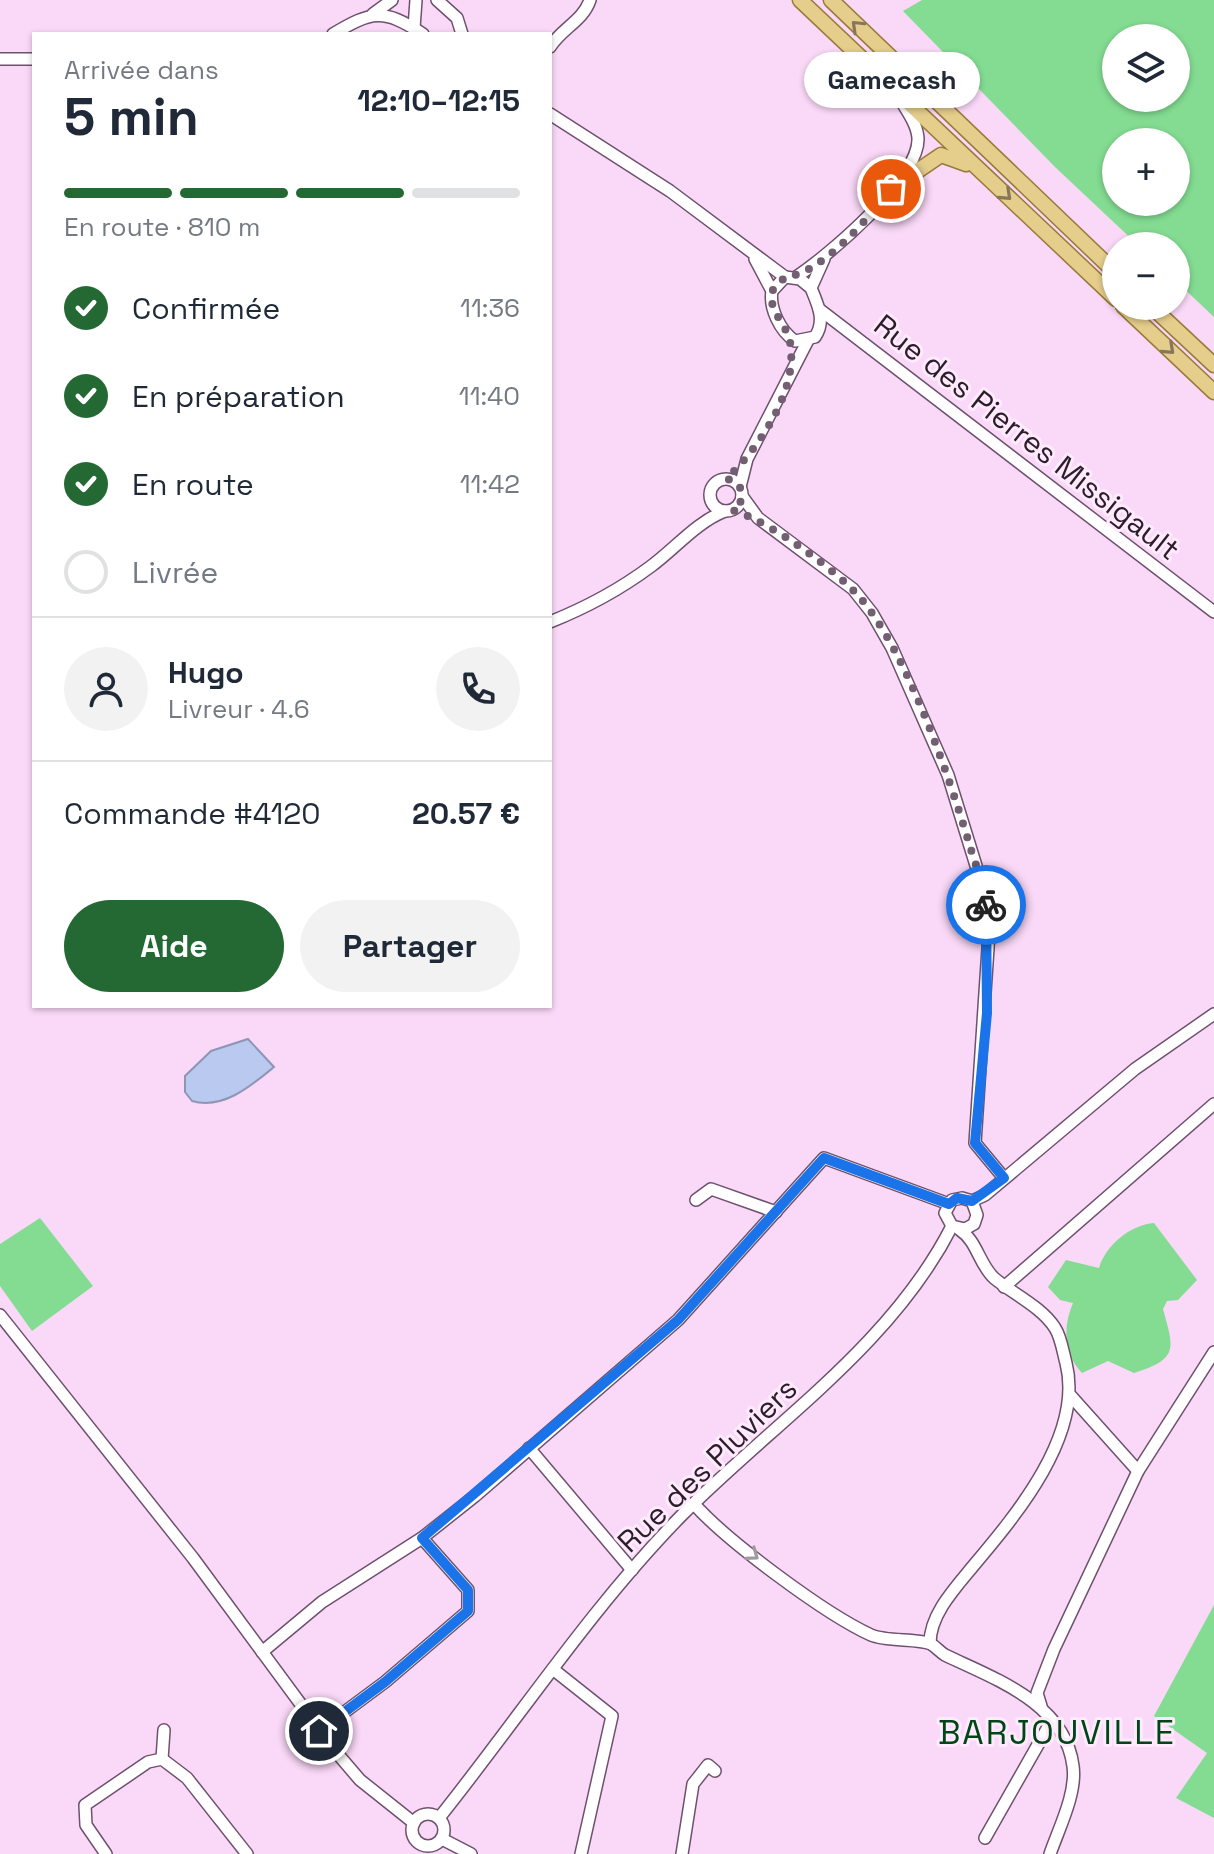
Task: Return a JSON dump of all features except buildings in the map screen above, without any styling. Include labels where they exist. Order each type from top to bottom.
[{"type":"main road","points":[[800,0],[1102,286]]},
{"type":"main road","points":[[831,0],[1102,260]]},
{"type":"main road","points":[[891,189],[941,155],[957,159],[984,174]]},
{"type":"main road","points":[[1138,320],[1214,392]]},
{"type":"main road","points":[[1166,320],[1214,365]]},
{"type":"street","points":[[337,32],[373,14],[392,0]]},
{"type":"street","points":[[416,0],[418,31]]},
{"type":"street","points":[[437,0],[457,18],[461,32]]},
{"type":"street","points":[[552,44],[564,29],[586,12],[590,0]]},
{"type":"street","points":[[373,14],[389,15],[418,31]]},
{"type":"street","points":[[0,59],[32,59]]},
{"type":"street","points":[[772,291],[825,258],[875,211],[913,161],[918,140],[915,123],[894,88]]},
{"type":"street","points":[[552,115],[670,191],[753,256],[811,288],[819,309],[820,329]]},
{"type":"street","points":[[753,256],[772,291],[773,307],[790,339],[791,375]]},
{"type":"street","points":[[811,288],[825,258]]},
{"type":"street","name":"Rue des Pierres Missigault","points":[[819,309],[1214,612]]},
{"type":"street","points":[[552,621],[623,586],[670,552],[705,519],[728,511],[741,492],[747,459],[808,340],[820,329],[849,330]]},
{"type":"street","points":[[790,339],[808,340]]},
{"type":"street","points":[[705,519],[714,486],[747,459]]},
{"type":"street","points":[[726,479],[741,492],[758,518],[853,589],[872,613],[892,648],[948,775],[986,898],[989,933],[987,1013],[975,1143],[1004,1178]]},
{"type":"street","points":[[711,497],[714,505],[758,518]]},
{"type":"street","points":[[930,1643],[930,1633],[948,1598],[1029,1494],[1068,1411],[1070,1395],[1070,1378],[1057,1330],[989,1274],[969,1236],[946,1218],[949,1204],[957,1198],[972,1201],[1135,1069],[1214,1014]]},
{"type":"street","points":[[1004,1287],[1214,1104]]},
{"type":"street","points":[[262,1652],[322,1602],[422,1538],[678,1320],[824,1158],[949,1204]]},
{"type":"street","points":[[696,1200],[711,1189],[776,1212]]},
{"type":"street","points":[[956,1228],[970,1227],[976,1220],[977,1210],[972,1201]]},
{"type":"street","name":"Rue des Pluviers","points":[[439,1818],[632,1570],[694,1504],[849,1362],[935,1259],[956,1228]]},
{"type":"street","points":[[0,1315],[226,1603],[319,1731],[360,1780],[414,1823]]},
{"type":"street","points":[[1050,1854],[1069,1793],[1073,1767],[1066,1741],[1041,1706],[1037,1693],[1054,1649],[1138,1471],[1214,1352]]},
{"type":"street","points":[[1070,1395],[1138,1471]]},
{"type":"street","points":[[529,1448],[632,1570]]},
{"type":"street","points":[[694,1504],[713,1525],[823,1605],[873,1636],[930,1643],[941,1653],[985,1673],[1041,1706]]},
{"type":"street","points":[[319,1731],[385,1682],[468,1611],[468,1590],[422,1538]]},
{"type":"street","points":[[554,1670],[612,1716],[581,1854]]},
{"type":"street","points":[[985,1838],[1052,1720]]},
{"type":"street","points":[[162,1759],[164,1730]]},
{"type":"street","points":[[106,1854],[86,1825],[85,1805],[148,1762],[162,1759],[187,1778],[247,1854]]},
{"type":"street","points":[[682,1854],[693,1784],[708,1765],[715,1771]]},
{"type":"street","points":[[424,1814],[439,1818],[445,1827],[442,1839],[430,1847],[415,1849],[414,1823],[424,1814]]},
{"type":"street","points":[[442,1839],[471,1854]]},
{"type":"green space","points":[[922,0],[1214,0],[1214,317],[1190,294],[1190,232],[1124,232],[1107,216],[1190,216],[1190,128],[1102,128],[1102,211],[903,11]]},
{"type":"green space","points":[[40,1218],[93,1286],[32,1331],[0,1286],[0,1244]]},
{"type":"green space","points":[[1154,1223],[1197,1280],[1178,1300],[1167,1301],[1163,1309],[1170,1351],[1159,1363],[1134,1373],[1108,1361],[1082,1373],[1068,1349],[1066,1330],[1073,1303],[1060,1300],[1048,1287],[1066,1260],[1099,1268],[1107,1252],[1120,1238],[1136,1228]]},
{"type":"green space","points":[[1214,1605],[1214,1818],[1176,1798],[1207,1753],[1154,1716]]},
{"type":"water","points":[[248,1039],[274,1067],[226,1099],[203,1103],[192,1101],[185,1092],[185,1076],[211,1051]]},
{"type":"way so far","points":[[891,189],[875,211],[825,258],[796,277],[785,277],[772,291],[773,307],[790,339],[791,375],[747,459],[726,479],[737,484],[742,492],[740,503],[732,510],[758,518],[853,589],[872,613],[892,648],[948,775],[986,905]]},
{"type":"place","name":"Gamecash","points":[[891,189]]},
{"type":"district","name":"BARJOUVILLE","points":[[1057,1732]]},
{"type":"route","points":[[319,1731],[385,1682],[468,1611],[468,1590],[422,1538],[678,1320],[824,1158],[949,1204],[957,1198],[972,1201],[985,1195],[1004,1178],[975,1143],[987,1013],[989,933],[986,905]]}]
